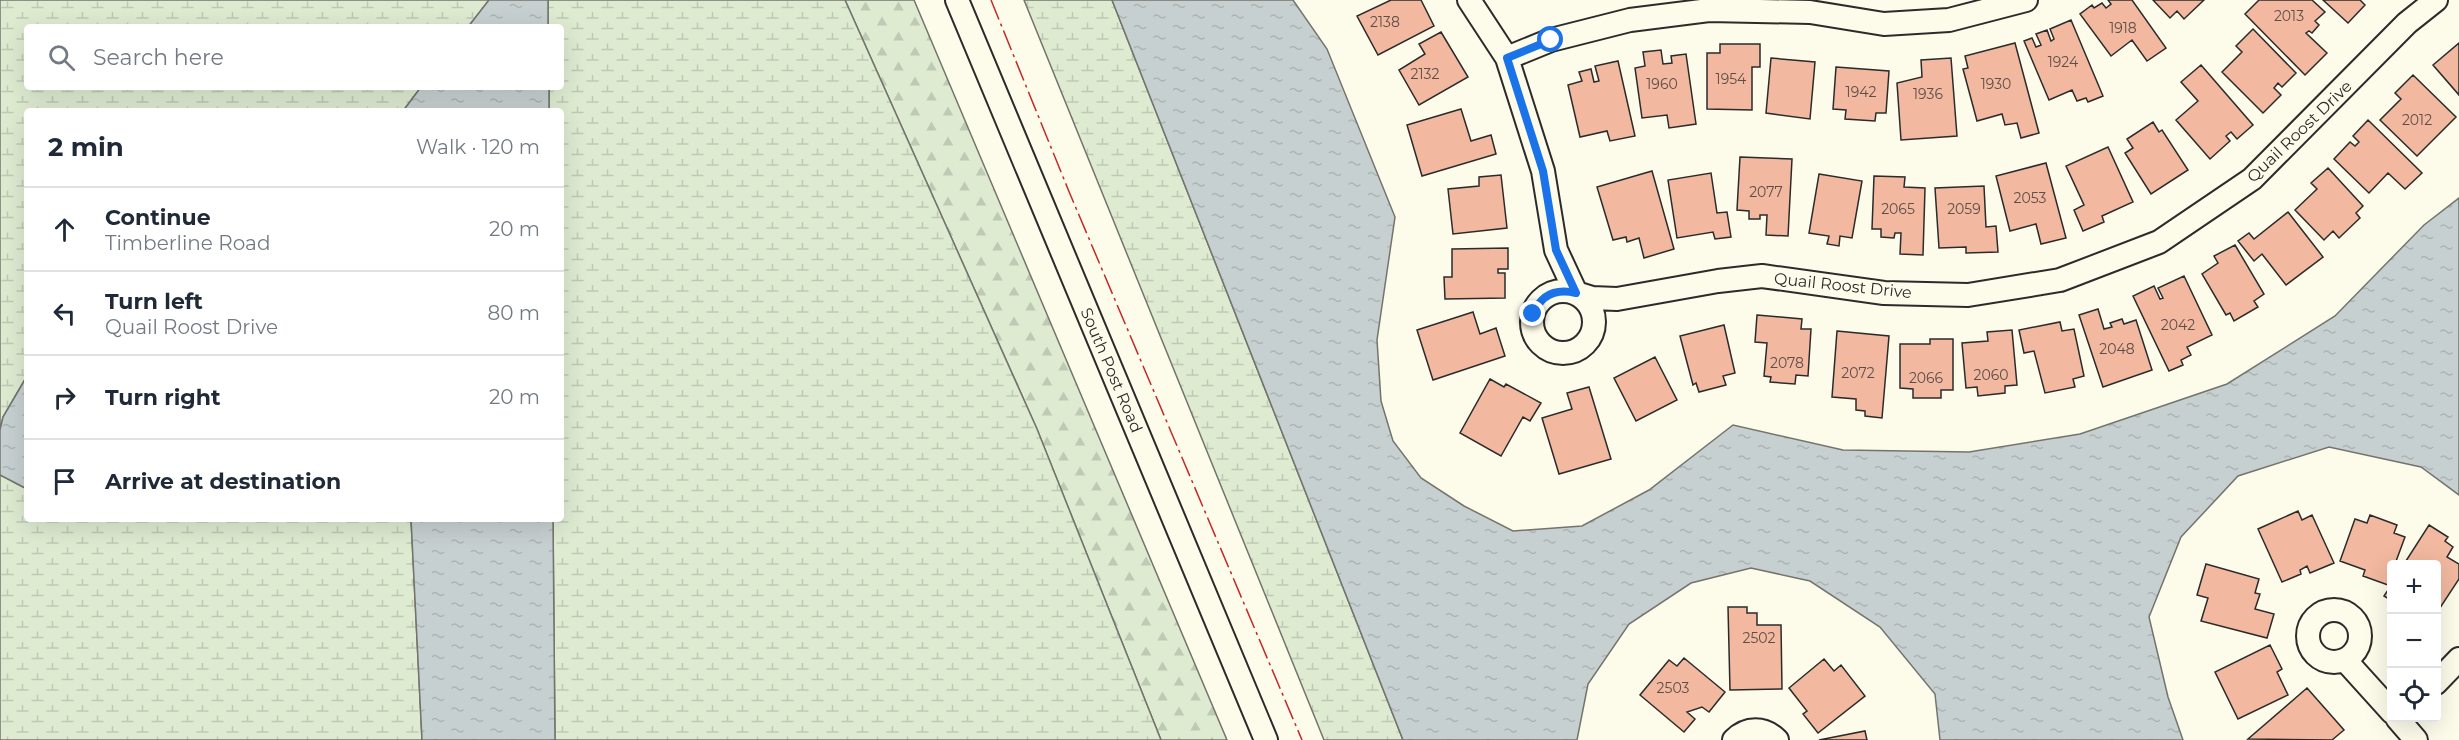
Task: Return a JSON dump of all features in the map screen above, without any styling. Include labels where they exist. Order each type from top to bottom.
[{"type":"street","name":"South Post Road","points":[[957,0],[1266,740]]},
{"type":"street","name":"Quail Roost Drive","points":[[1469,0],[1507,58],[1543,171],[1556,250],[1576,293],[1592,298],[1617,299],[1718,281],[1762,276],[1884,293],[1968,295],[2060,280],[2159,242],[2252,179],[2407,23],[2436,0]]},
{"type":"street","points":[[1507,58],[1551,40],[1630,20],[1709,10],[1810,12],[1884,24],[1949,20],[2026,0]]},
{"type":"street","points":[[2441,678],[2459,659]]},
{"type":"street","points":[[2345,660],[2387,711]]},
{"type":"street","points":[[2396,722],[2416,740]]},
{"type":"street","points":[[1734,740],[1744,732],[1755,730],[1766,731],[1777,740]]},
{"type":"green space","points":[[0,0],[489,0],[470,24],[24,24],[24,90],[419,90],[405,108],[24,108],[24,381],[3,417],[0,430]]},
{"type":"green space","points":[[548,0],[845,0],[1037,429],[1161,740],[555,740],[553,522],[564,522],[564,108],[549,108],[549,90],[564,90],[564,24],[548,24]]},
{"type":"green space","points":[[845,0],[914,0],[1227,740],[1161,740],[1037,429]]},
{"type":"green space","points":[[1024,0],[1112,0],[1403,740],[1324,740]]},
{"type":"green space","points":[[0,475],[24,487],[24,522],[411,522],[422,740],[0,740]]},
{"type":"water","points":[[489,0],[548,0],[548,24],[470,24]]},
{"type":"water","points":[[1112,0],[1293,0],[1327,49],[1395,217],[1377,340],[1381,401],[1393,441],[1421,478],[1464,506],[1513,531],[1582,526],[1649,490],[1733,425],[1843,450],[1969,452],[2080,434],[2227,384],[2335,316],[2424,225],[2459,198],[2459,495],[2421,467],[2329,447],[2238,476],[2181,537],[2149,617],[2168,697],[2183,740],[1940,740],[1935,694],[1880,627],[1810,581],[1751,568],[1691,583],[1629,624],[1588,684],[1577,740],[1403,740]]},
{"type":"water","points":[[419,90],[549,90],[549,108],[405,108]]},
{"type":"water","points":[[24,381],[24,487],[0,475],[0,430],[3,417]]},
{"type":"water","points":[[411,522],[553,522],[555,740],[422,740]]},
{"type":"building","points":[[1391,0],[1421,0],[1434,26],[1378,55],[1357,16]]},
{"type":"building","points":[[2108,0],[2132,0],[2166,48],[2147,61],[2132,40],[2111,56],[2080,14],[2092,5],[2094,8],[2102,3],[2106,8],[2111,4]]},
{"type":"building","points":[[2153,0],[2204,0],[2184,19],[2177,11],[2170,18]]},
{"type":"building","points":[[2259,0],[2312,0],[2325,12],[2315,21],[2319,25],[2312,33],[2309,31],[2306,33],[2327,53],[2305,75],[2245,14]]},
{"type":"building","points":[[2323,0],[2360,0],[2365,5],[2348,23]]},
{"type":"building","points":[[2071,20],[2103,96],[2088,102],[2086,98],[2077,101],[2072,90],[2049,100],[2024,41],[2032,38],[2036,47],[2041,45],[2036,34],[2047,30],[2051,41],[2054,39],[2050,29]]},
{"type":"building","points":[[2253,29],[2296,73],[2282,87],[2278,83],[2274,88],[2281,95],[2263,113],[2222,72],[2242,52],[2236,46]]},
{"type":"building","points":[[1441,32],[1468,77],[1419,105],[1399,70],[1425,54],[1419,44]]},
{"type":"building","points":[[2015,43],[2039,133],[2021,138],[2017,123],[2005,125],[2002,114],[1977,121],[1963,69],[1968,68],[1965,56]]},
{"type":"building","points":[[2459,43],[2459,95],[2433,65]]},
{"type":"building","points":[[1720,44],[1760,44],[1760,67],[1752,67],[1752,110],[1707,109],[1707,53],[1720,53]]},
{"type":"building","points":[[1661,50],[1663,64],[1672,63],[1671,56],[1686,54],[1696,124],[1669,128],[1667,115],[1642,118],[1635,68],[1645,66],[1643,52]]},
{"type":"building","points":[[1771,58],[1815,62],[1810,119],[1766,113]]},
{"type":"building","points":[[1951,58],[1957,136],[1901,140],[1897,83],[1922,77],[1921,60]]},
{"type":"building","points":[[1618,61],[1635,136],[1610,141],[1607,131],[1580,137],[1568,85],[1582,81],[1579,72],[1591,69],[1594,82],[1599,81],[1595,66]]},
{"type":"building","points":[[2201,65],[2253,125],[2237,139],[2231,132],[2226,136],[2230,141],[2210,159],[2176,120],[2198,101],[2181,82]]},
{"type":"building","points":[[1836,67],[1889,71],[1886,113],[1876,113],[1875,121],[1845,119],[1846,110],[1833,109]]},
{"type":"building","points":[[2413,75],[2456,117],[2417,156],[2380,120],[2401,99],[2395,93]]},
{"type":"building","points":[[1461,109],[1471,141],[1491,135],[1496,154],[1422,176],[1407,125]]},
{"type":"building","points":[[2368,120],[2422,173],[2405,189],[2388,173],[2369,193],[2334,159],[2350,142],[2355,146],[2359,142],[2353,136]]},
{"type":"building","points":[[2153,122],[2159,132],[2162,130],[2188,170],[2151,194],[2125,153],[2133,148],[2127,139]]},
{"type":"building","points":[[2108,147],[2133,202],[2102,216],[2104,222],[2083,231],[2074,210],[2084,205],[2066,166]]},
{"type":"building","points":[[1740,157],[1792,159],[1788,236],[1766,235],[1767,215],[1760,215],[1760,219],[1749,219],[1749,211],[1737,210]]},
{"type":"building","points":[[2046,163],[2066,238],[2041,244],[2036,224],[2010,231],[1996,176]]},
{"type":"building","points":[[2328,168],[2363,206],[2356,213],[2360,218],[2339,238],[2333,231],[2324,240],[2295,210],[2317,189],[2311,183]]},
{"type":"building","points":[[1652,171],[1674,249],[1644,258],[1639,238],[1627,242],[1626,237],[1613,240],[1597,187]]},
{"type":"building","points":[[1711,173],[1717,213],[1727,212],[1731,237],[1715,239],[1713,232],[1677,238],[1668,180]]},
{"type":"building","points":[[1819,174],[1862,181],[1852,238],[1840,236],[1839,246],[1827,244],[1829,236],[1809,233]]},
{"type":"building","points":[[1501,175],[1507,228],[1453,234],[1448,189],[1479,186],[1479,177]]},
{"type":"building","points":[[1874,176],[1905,177],[1904,187],[1925,188],[1923,255],[1900,254],[1901,233],[1895,233],[1894,238],[1881,237],[1881,229],[1872,229]]},
{"type":"building","points":[[1984,186],[1986,227],[1996,226],[1998,252],[1966,253],[1966,247],[1939,248],[1935,188]]},
{"type":"building","points":[[2288,212],[2323,257],[2286,285],[2262,254],[2254,261],[2238,241],[2249,233],[2254,239]]},
{"type":"building","points":[[2235,245],[2264,294],[2254,301],[2258,307],[2234,321],[2230,313],[2226,315],[2202,274],[2218,263],[2214,256]]},
{"type":"building","points":[[1508,248],[1508,269],[1498,269],[1498,273],[1505,273],[1505,298],[1445,299],[1444,277],[1452,277],[1452,249]]},
{"type":"building","points":[[2184,276],[2212,335],[2187,347],[2191,355],[2181,360],[2183,365],[2169,371],[2133,296],[2154,286],[2160,299],[2163,298],[2158,288]]},
{"type":"building","points":[[2098,309],[2104,329],[2112,327],[2110,323],[2122,319],[2124,324],[2136,320],[2152,370],[2103,387],[2079,315]]},
{"type":"building","points":[[1473,312],[1480,334],[1496,328],[1505,356],[1433,380],[1417,330]]},
{"type":"building","points":[[1757,315],[1802,319],[1801,329],[1811,329],[1808,376],[1796,375],[1795,384],[1770,382],[1771,377],[1764,376],[1767,343],[1755,342]]},
{"type":"building","points":[[2060,322],[2062,331],[2074,329],[2084,376],[2073,379],[2075,387],[2045,393],[2034,351],[2024,353],[2019,330]]},
{"type":"building","points":[[1724,325],[1735,373],[1723,376],[1726,385],[1699,392],[1696,383],[1693,385],[1680,336]]},
{"type":"building","points":[[2012,330],[2017,385],[2005,386],[2005,393],[1978,396],[1977,387],[1966,388],[1962,343],[1988,341],[1987,332]]},
{"type":"building","points":[[1837,331],[1889,336],[1882,418],[1865,416],[1865,411],[1856,410],[1856,399],[1832,397]]},
{"type":"building","points":[[1930,339],[1953,339],[1953,390],[1941,390],[1941,398],[1913,398],[1913,389],[1900,388],[1900,344],[1930,344]]},
{"type":"building","points":[[1655,357],[1677,400],[1636,421],[1614,378]]},
{"type":"building","points":[[1490,379],[1504,387],[1506,384],[1541,403],[1530,421],[1523,417],[1501,456],[1460,433]]},
{"type":"building","points":[[1589,387],[1611,459],[1559,474],[1542,418],[1572,409],[1567,393]]},
{"type":"building","points":[[2298,511],[2302,520],[2312,515],[2334,563],[2310,573],[2307,566],[2300,570],[2301,574],[2282,582],[2258,529]]},
{"type":"building","points":[[2370,515],[2397,525],[2394,533],[2405,537],[2396,560],[2387,560],[2387,585],[2363,576],[2365,570],[2340,561],[2355,519],[2367,523]]},
{"type":"building","points":[[2429,525],[2448,537],[2445,541],[2453,547],[2447,557],[2459,564],[2459,579],[2441,606],[2441,560],[2407,560]]},
{"type":"building","points":[[2206,564],[2259,579],[2255,593],[2260,594],[2255,609],[2274,614],[2267,638],[2201,621],[2208,598],[2197,595]]},
{"type":"building","points":[[1728,607],[1747,607],[1747,613],[1757,613],[1757,625],[1781,625],[1782,689],[1730,690]]},
{"type":"building","points":[[2270,645],[2282,669],[2277,672],[2288,695],[2238,719],[2215,672]]},
{"type":"building","points":[[1684,658],[1725,692],[1709,712],[1702,707],[1687,712],[1695,719],[1684,732],[1640,695],[1669,660],[1677,666]]},
{"type":"building","points":[[1824,659],[1834,671],[1841,665],[1865,696],[1818,733],[1803,714],[1807,711],[1789,688]]},
{"type":"building","points":[[2307,688],[2344,730],[2332,740],[2248,739]]},
{"type":"building","points":[[1865,731],[1867,740],[1819,740]]},
{"type":"power","points":[[991,0],[1070,194],[1302,740]]},
{"type":"route","points":[[1533,314],[1537,304],[1545,296],[1565,290],[1576,293],[1566,276],[1556,250],[1543,171],[1507,58],[1551,40]]}]
